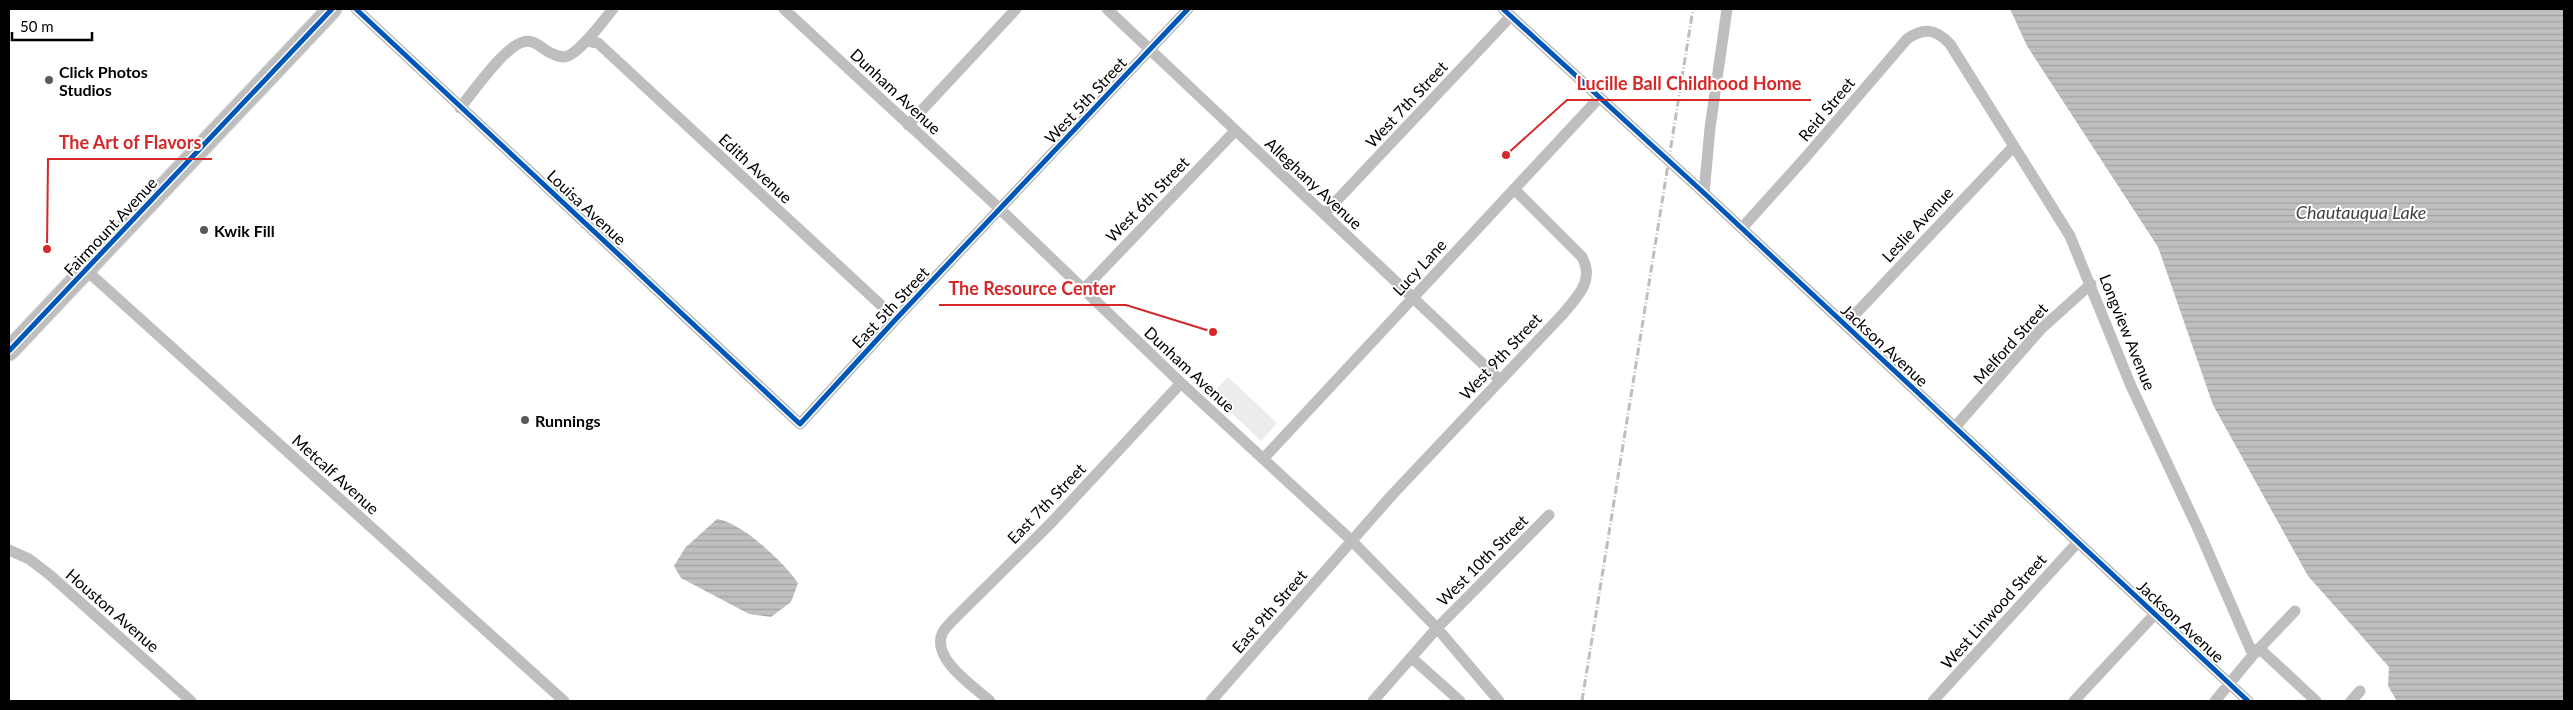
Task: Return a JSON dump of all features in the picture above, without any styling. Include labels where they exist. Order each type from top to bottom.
[{"type":"main road","name":"Fairmount Avenue","points":[[9,351],[332,9]]},
{"type":"street","name":"Louisa Avenue","points":[[356,9],[460,108],[551,189],[800,424]]},
{"type":"street","points":[[460,108],[494,65],[516,44],[525,41],[535,43],[555,56],[568,56],[590,42],[613,9]]},
{"type":"street","name":"Dunham Avenue","points":[[784,9],[1000,209],[1181,383],[1351,540],[1437,628],[1499,701]]},
{"type":"street","points":[[908,125],[1016,9]]},
{"type":"street","name":"Alleghany Avenue","points":[[1107,9],[1500,380]]},
{"type":"street","name":"West 5th Street","points":[[1000,209],[1188,9]]},
{"type":"street","points":[[1704,193],[1710,128],[1726,9]]},
{"type":"street","name":"Jackson Avenue","points":[[1507,12],[1742,228],[2248,701]]},
{"type":"street","name":"West 7th Street","points":[[1324,214],[1507,12]]},
{"type":"street","name":"Reid Street","points":[[1742,228],[1907,39],[1925,30],[1932,30],[1943,37]]},
{"type":"street","name":"Longview Avenue","points":[[1943,37],[2070,236],[2131,386],[2256,652]]},
{"type":"street","name":"Edith Avenue","points":[[590,42],[896,319]]},
{"type":"street","name":"Lucy Lane","points":[[1263,459],[1600,98]]},
{"type":"street","name":"West 6th Street","points":[[1083,290],[1235,131]]},
{"type":"street","name":"Leslie Avenue","points":[[1846,325],[2014,147]]},
{"type":"street","name":"West 9th Street","points":[[1351,540],[1571,304],[1584,287],[1588,267],[1582,257],[1514,190]]},
{"type":"street","name":"East 5th Street","points":[[800,424],[1000,209]]},
{"type":"street","name":"Metcalf Avenue","points":[[86,270],[564,701]]},
{"type":"street","name":"Melford Street","points":[[1956,427],[2041,329],[2091,284]]},
{"type":"street","name":"East 7th Street","points":[[990,701],[947,662],[941,652],[942,634],[952,621],[1051,523],[1181,383]]},
{"type":"street","name":"West 10th Street","points":[[1373,701],[1437,628],[1549,515]]},
{"type":"street","name":"East 9th Street","points":[[1211,701],[1254,654],[1351,540]]},
{"type":"street","name":"West Linwood Street","points":[[1932,701],[2078,542]]},
{"type":"street","name":"Houston Avenue","points":[[9,550],[29,559],[50,575],[191,701]]},
{"type":"street","points":[[2215,701],[2256,652],[2295,611]]},
{"type":"street","points":[[2074,701],[2155,614]]},
{"type":"street","points":[[2256,652],[2316,701]]},
{"type":"street","points":[[1412,658],[1460,701]]},
{"type":"street","points":[[2351,701],[2360,691]]},
{"type":"shaded area","points":[[1228,377],[1277,423],[1261,441],[1212,394]]},
{"type":"water","name":"Chautauqua Lake","points":[[2010,9],[2564,9],[2564,701],[2397,701],[2388,686],[2389,667],[2308,576],[2213,405],[2158,247],[2027,46]]},
{"type":"water","points":[[717,519],[738,527],[761,544],[773,554],[798,583],[791,602],[771,617],[749,614],[681,578],[674,566],[685,548]]},
{"type":"railway","points":[[1582,701],[1693,9]]},
{"type":"cycle path","points":[[9,351],[332,9]]},
{"type":"cycle path","points":[[356,9],[800,424],[896,319],[1188,9]]},
{"type":"cycle path","points":[[1503,9],[1704,193],[2248,701]]},
{"type":"place","name":"Click Photos Studios","points":[[49,80]]},
{"type":"place","name":"Lucille Ball Childhood Home","points":[[1506,155]]},
{"type":"place","name":"Kwik Fill","points":[[204,230]]},
{"type":"place","name":"The Art of Flavors","points":[[47,249]]},
{"type":"place","name":"The Resource Center","points":[[1213,332]]},
{"type":"place","name":"Runnings","points":[[525,420]]}]
